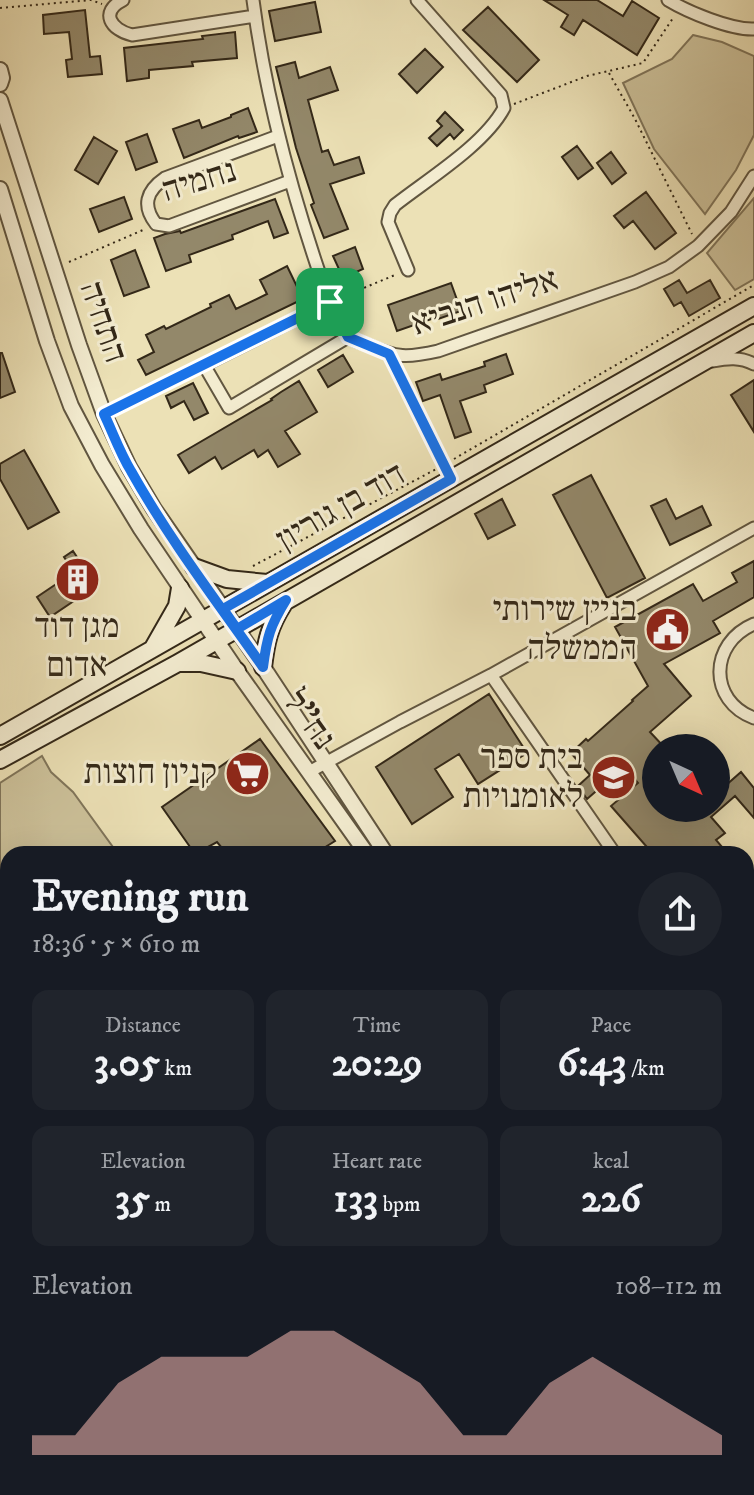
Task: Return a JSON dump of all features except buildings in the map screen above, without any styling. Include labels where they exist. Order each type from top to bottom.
[{"type":"main road","name":"דוד בן גוריון","points":[[0,736],[268,583],[448,472],[754,306]]},
{"type":"main road","name":"דוד בן גוריון","points":[[0,760],[178,663],[754,333]]},
{"type":"main road","points":[[194,567],[227,579],[268,583]]},
{"type":"main road","points":[[153,649],[177,606],[180,588]]},
{"type":"main road","points":[[263,667],[267,638],[286,600]]},
{"type":"main road","points":[[178,663],[201,663],[237,671]]},
{"type":"street","points":[[123,0],[112,8],[109,16],[112,24],[123,33],[132,35],[255,16]]},
{"type":"street","points":[[253,0],[263,69],[290,181],[330,302],[348,337],[229,408],[204,365],[330,302]]},
{"type":"street","points":[[408,270],[388,222],[390,213],[395,205],[468,149],[497,122],[504,108],[501,95],[417,0]]},
{"type":"street","points":[[674,3],[742,30],[754,29]]},
{"type":"street","points":[[0,70],[0,84]]},
{"type":"street","name":"התחיה","points":[[0,100],[53,269],[104,414],[129,467],[154,509],[237,629]]},
{"type":"street","name":"נחמיה","points":[[278,136],[165,178],[154,185],[149,195],[149,216],[156,224],[169,226],[290,181]]},
{"type":"street","name":"אליהו הנביא","points":[[348,337],[389,354],[411,357],[452,346],[635,282],[669,267],[698,246],[731,212],[754,176]]},
{"type":"street","name":"התחיה","points":[[0,189],[47,341],[71,406],[102,465],[202,621]]},
{"type":"street","points":[[697,364],[729,358],[754,364]]},
{"type":"street","points":[[309,772],[491,675],[754,528]]},
{"type":"street","name":"נח\"ל","points":[[202,621],[361,846]]},
{"type":"street","points":[[754,624],[737,633],[727,646],[721,660],[720,676],[723,691],[732,705],[744,715],[754,718]]},
{"type":"street","name":"נח\"ל","points":[[237,629],[381,846]]},
{"type":"street","points":[[491,675],[609,846]]},
{"type":"path","points":[[0,8],[91,0],[112,8]]},
{"type":"path","points":[[504,108],[587,76],[643,63],[669,25],[674,3]]},
{"type":"path","points":[[608,71],[698,246]]},
{"type":"path","points":[[53,269],[156,224]]},
{"type":"path","points":[[330,302],[408,270]]},
{"type":"path","points":[[254,565],[448,472],[754,285]]},
{"type":"path","points":[[389,354],[448,472]]},
{"type":"path","points":[[104,414],[204,365]]},
{"type":"shaded area","points":[[693,35],[722,42],[754,56],[754,135],[736,170],[705,214],[654,149],[623,83],[672,59]]},
{"type":"shaded area","points":[[754,198],[754,279],[735,290],[707,253]]},
{"type":"shaded area","points":[[42,756],[51,772],[73,792],[112,846],[0,846],[0,783]]},
{"type":"place","name":"מגן דוד אדום","points":[[77,579]]},
{"type":"place","name":"בניין שירותי הממשלה","points":[[668,630]]},
{"type":"place","name":"קניון חוצות","points":[[248,773]]},
{"type":"place","name":"בית ספר לאומנויות","points":[[614,778]]},
{"type":"route","points":[[330,302],[348,337],[389,354],[451,479],[223,609],[237,629],[286,600],[267,638],[263,667],[154,509],[129,467],[104,414],[330,302]]}]
